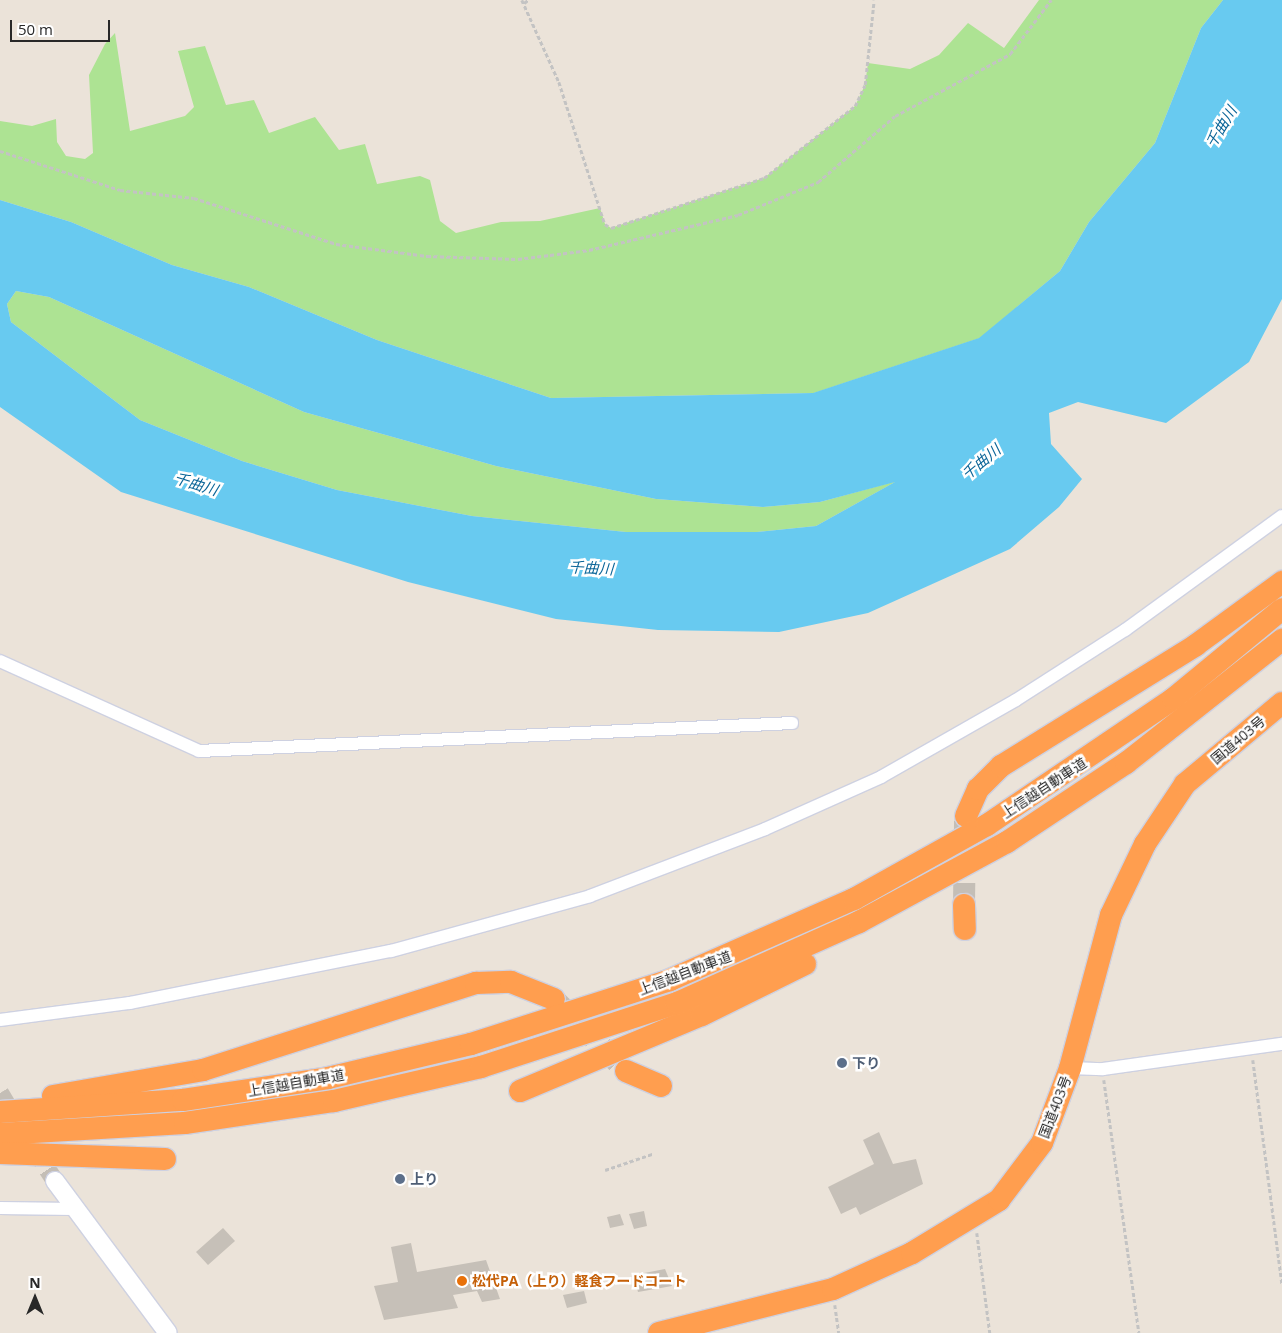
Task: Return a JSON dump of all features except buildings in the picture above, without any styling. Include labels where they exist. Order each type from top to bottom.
[{"type":"highway","points":[[966,816],[978,789],[1000,766],[1196,645],[1282,582]]},
{"type":"highway","name":"上信越自動車道","points":[[0,1112],[154,1103],[328,1078],[471,1044],[670,980],[854,899],[988,825],[1173,699],[1282,609]]},
{"type":"highway","name":"上信越自動車道","points":[[0,1134],[108,1130],[258,1114],[400,1087],[491,1064],[613,1026],[739,978],[859,922],[1007,842],[1126,763],[1282,640]]},
{"type":"highway","name":"国道403号","points":[[659,1333],[833,1289],[912,1254],[999,1200],[1042,1143],[1070,1068],[1111,914],[1144,844],[1185,784],[1282,703]]},
{"type":"highway","points":[[520,1091],[702,1015],[772,981],[914,903],[1007,842]]},
{"type":"highway","points":[[964,905],[965,929]]},
{"type":"highway","points":[[0,1100],[87,1093],[203,1070],[476,983],[511,982],[554,999]]},
{"type":"highway","points":[[626,1071],[661,1086]]},
{"type":"highway","points":[[0,1152],[165,1159]]},
{"type":"street","points":[[0,1020],[130,1003],[391,951],[590,896],[765,829],[881,777],[1016,700],[1125,630],[1282,516]]},
{"type":"street","points":[[0,661],[199,751],[792,722]]},
{"type":"street","points":[[1070,1068],[1103,1068],[1282,1044]]},
{"type":"street","points":[[55,1181],[73,1209],[168,1333]]},
{"type":"street","points":[[0,1208],[73,1209]]},
{"type":"path","points":[[528,0],[523,1],[559,82],[605,224],[611,228],[764,178],[855,106],[865,84],[874,0]]},
{"type":"path","points":[[0,151],[120,190],[194,198],[336,244],[427,256],[518,259],[589,250],[738,215],[818,182],[895,116],[1010,54],[1051,0]]},
{"type":"path","points":[[1252,1049],[1282,1284]]},
{"type":"path","points":[[1103,1068],[1139,1333]]},
{"type":"path","points":[[606,1170],[652,1154]]},
{"type":"path","points":[[974,1216],[990,1333]]},
{"type":"path","points":[[833,1289],[839,1333]]},
{"type":"green space","points":[[1039,0],[1223,0],[1201,28],[1155,143],[1089,222],[1060,271],[980,338],[814,393],[551,398],[377,340],[249,287],[172,265],[71,222],[0,200],[0,121],[32,126],[56,119],[57,142],[66,156],[85,159],[93,153],[89,75],[105,44],[115,33],[130,131],[185,116],[194,107],[178,51],[205,46],[226,105],[254,100],[269,133],[315,117],[339,150],[365,144],[377,184],[420,176],[430,180],[440,221],[456,233],[501,222],[540,221],[600,208],[605,224],[611,228],[764,178],[855,106],[865,85],[868,63],[910,69],[939,55],[968,23],[1004,48]]},
{"type":"green space","points":[[16,291],[49,297],[304,412],[496,466],[656,499],[763,507],[820,502],[897,481],[816,526],[757,532],[626,532],[472,516],[337,490],[242,461],[140,420],[11,322],[7,304]]},
{"type":"water","name":"千曲川","points":[[1223,0],[1282,0],[1282,299],[1249,362],[1166,423],[1078,402],[1049,413],[1051,444],[1082,479],[1059,507],[1010,549],[868,613],[779,632],[658,630],[556,619],[408,582],[121,492],[0,407],[0,200],[71,222],[172,265],[249,287],[377,340],[551,398],[813,393],[979,338],[1060,271],[1089,222],[1155,143],[1201,28]],"holes":[[[16,291],[49,297],[304,412],[496,466],[656,499],[763,507],[820,502],[895,482],[816,526],[757,532],[626,532],[472,516],[337,490],[242,461],[140,420],[11,322],[7,304]]]},
{"type":"tunnel","points":[[964,905],[965,821]]},
{"type":"tunnel","points":[[555,1000],[626,1071]]},
{"type":"tunnel","points":[[0,1093],[17,1121]]},
{"type":"tunnel","points":[[33,1147],[55,1181]]},
{"type":"place","name":"下り","points":[[842,1063]]},
{"type":"place","name":"上り","points":[[400,1179]]},
{"type":"place","name":"松代PA（上り）軽食フードコート","points":[[462,1281]]}]
